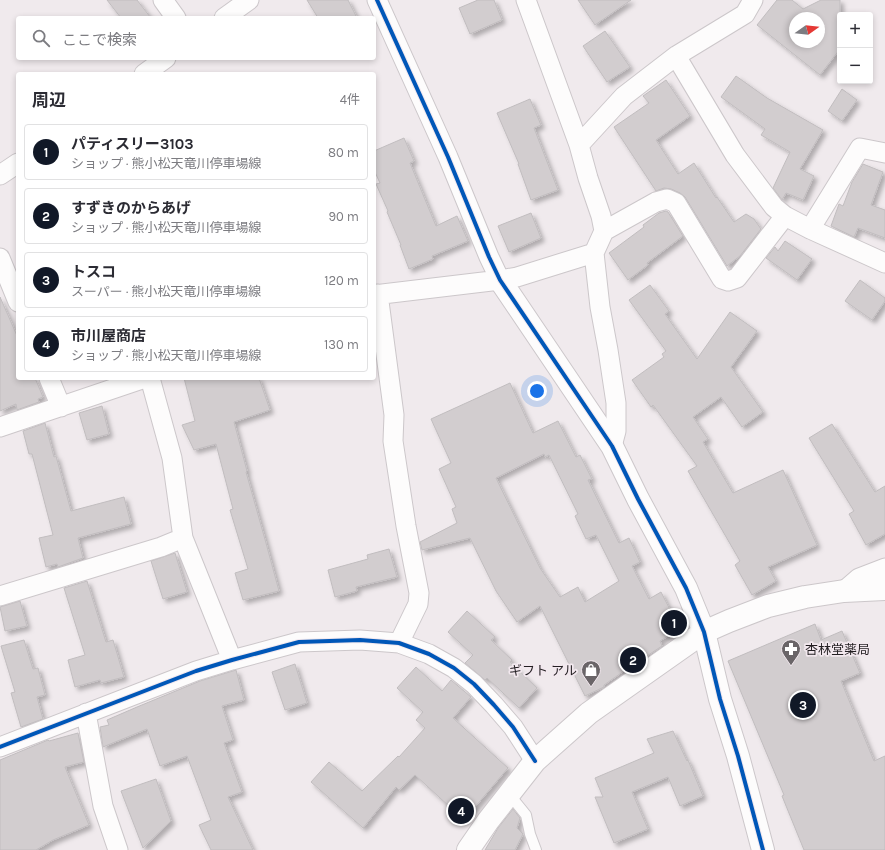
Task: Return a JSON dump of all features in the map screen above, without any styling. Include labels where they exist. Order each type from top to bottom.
[{"type":"street","points":[[163,0],[175,16]]},
{"type":"street","points":[[227,16],[249,0]]},
{"type":"street","points":[[377,0],[448,157],[500,280],[612,446],[638,499],[686,588],[704,632],[720,699],[738,756],[763,850]]},
{"type":"street","points":[[526,0],[579,145],[604,230],[594,253],[600,307],[616,403],[616,431],[612,446]]},
{"type":"street","points":[[579,145],[624,96],[676,56],[745,14],[753,0]]},
{"type":"street","points":[[676,56],[735,155],[774,207],[785,216],[810,229],[885,263]]},
{"type":"street","points":[[147,72],[163,60]]},
{"type":"street","points":[[810,229],[860,148],[885,153]]},
{"type":"street","points":[[0,175],[16,164]]},
{"type":"street","points":[[604,230],[656,202],[667,199],[676,203],[722,279],[728,281],[737,278],[785,216]]},
{"type":"street","points":[[399,643],[418,604],[419,593],[408,542],[393,441],[394,415],[376,295],[500,280],[594,253]]},
{"type":"street","points":[[0,258],[16,297]]},
{"type":"street","points":[[50,380],[61,407]]},
{"type":"street","points":[[0,427],[139,380]]},
{"type":"street","points":[[151,380],[172,458],[183,538],[232,660]]},
{"type":"street","points":[[0,596],[161,547],[183,538]]},
{"type":"street","points":[[844,591],[858,578],[885,568]]},
{"type":"street","points":[[468,850],[488,821],[535,761],[589,713],[704,632],[768,606],[805,597],[844,591],[885,589]]},
{"type":"street","points":[[0,748],[196,671],[232,660],[299,642],[360,640],[399,643],[429,654],[454,668],[474,684],[513,727],[535,761]]},
{"type":"street","points":[[86,713],[103,806],[118,850]]},
{"type":"lane","points":[[509,794],[526,815],[530,834],[536,850]]},
{"type":"building","points":[[107,0],[137,0],[149,16],[119,16]]},
{"type":"building","points":[[307,0],[348,0],[356,16],[317,16]]},
{"type":"building","points":[[478,0],[494,0],[502,20],[470,34],[459,8]]},
{"type":"building","points":[[578,0],[631,0],[595,25]]},
{"type":"building","points":[[777,0],[792,0],[803,9],[821,0],[840,0],[840,12],[837,12],[837,53],[820,75],[757,25]]},
{"type":"building","points":[[605,31],[630,67],[607,82],[583,46]]},
{"type":"building","points":[[736,76],[767,98],[823,130],[800,169],[814,176],[803,200],[786,193],[782,200],[773,188],[790,152],[761,135],[765,129],[721,97]]},
{"type":"building","points":[[666,80],[690,116],[656,140],[678,174],[694,163],[716,198],[717,197],[734,222],[746,214],[754,219],[761,229],[740,256],[727,266],[685,197],[671,189],[664,188],[656,191],[614,127],[649,103],[643,96]]},
{"type":"building","points":[[842,89],[857,100],[842,121],[828,111]]},
{"type":"building","points":[[530,99],[541,125],[534,128],[558,190],[531,200],[519,164],[497,113]]},
{"type":"building","points":[[404,138],[414,161],[410,163],[436,226],[457,216],[468,241],[432,256],[433,259],[409,269],[387,212],[388,211],[376,184],[380,183],[376,174],[376,150]]},
{"type":"building","points":[[863,164],[883,172],[871,205],[885,210],[885,238],[858,228],[854,237],[831,226],[839,204],[843,206],[852,182]]},
{"type":"building","points":[[666,211],[683,236],[647,263],[648,265],[628,280],[609,253],[644,227],[643,225],[659,213]]},
{"type":"building","points":[[531,213],[541,238],[509,252],[498,226]]},
{"type":"building","points":[[785,241],[812,259],[797,280],[766,258],[775,247],[778,251]]},
{"type":"building","points":[[860,280],[885,298],[885,301],[872,320],[845,301]]},
{"type":"building","points":[[650,285],[669,311],[665,314],[697,359],[730,312],[757,331],[731,367],[763,412],[742,427],[721,397],[693,417],[708,439],[703,442],[733,493],[783,470],[817,545],[768,567],[776,581],[752,595],[735,565],[740,561],[688,471],[697,466],[653,405],[651,407],[632,380],[664,357],[662,354],[666,351],[629,300]]},
{"type":"building","points":[[0,297],[16,333],[16,380],[36,380],[43,397],[38,399],[39,402],[17,410],[16,404],[0,411]]},
{"type":"building","points":[[185,380],[260,380],[270,410],[234,422],[247,471],[246,472],[279,591],[243,600],[235,573],[248,569],[230,510],[233,509],[216,444],[194,450],[182,425],[195,421]]},
{"type":"building","points":[[510,383],[533,433],[558,421],[576,457],[580,455],[592,479],[588,480],[619,543],[629,538],[640,562],[632,566],[649,599],[661,592],[680,629],[660,641],[662,646],[604,685],[604,687],[585,696],[540,606],[517,622],[496,591],[470,538],[422,550],[420,542],[457,523],[452,509],[456,507],[439,469],[451,463],[431,419]],"holes":[[[544,454],[545,457],[549,455],[578,514],[575,516],[586,539],[596,535],[619,581],[585,602],[578,587],[560,597],[540,568],[496,478]]]},
{"type":"building","points":[[102,406],[109,434],[87,440],[79,413]]},
{"type":"building","points":[[45,423],[71,511],[124,497],[131,524],[78,538],[83,558],[58,567],[57,564],[46,567],[39,538],[53,535],[32,454],[29,454],[23,431]]},
{"type":"building","points":[[832,424],[875,492],[885,486],[885,534],[866,545],[849,514],[854,511],[809,438]]},
{"type":"building","points":[[389,549],[397,577],[356,587],[357,591],[335,597],[328,570],[368,559],[367,555]]},
{"type":"building","points":[[175,553],[187,592],[163,599],[151,561]]},
{"type":"building","points":[[87,581],[106,642],[113,640],[124,677],[101,683],[100,680],[75,687],[68,660],[85,655],[64,588]]},
{"type":"building","points":[[20,601],[27,626],[5,631],[0,607]]},
{"type":"building","points":[[467,611],[495,637],[491,640],[512,660],[510,662],[537,688],[519,708],[487,678],[485,680],[465,663],[473,655],[448,632]]},
{"type":"building","points":[[815,624],[821,640],[842,631],[860,673],[841,681],[874,761],[885,756],[885,850],[804,850],[782,796],[784,795],[728,661]]},
{"type":"building","points":[[24,640],[33,669],[38,668],[45,695],[37,697],[43,719],[21,727],[11,693],[15,692],[1,646]]},
{"type":"building","points":[[295,664],[307,703],[285,710],[272,672]]},
{"type":"building","points":[[416,667],[442,691],[451,680],[471,697],[453,718],[508,768],[464,820],[415,775],[399,790],[396,787],[363,828],[311,782],[329,762],[362,791],[398,756],[399,757],[425,728],[416,720],[423,712],[397,688]]},
{"type":"building","points":[[236,670],[244,700],[222,706],[233,740],[224,743],[242,792],[228,797],[253,850],[211,850],[199,825],[211,820],[187,756],[160,766],[147,729],[103,747],[100,727],[109,725],[107,720],[137,707],[200,681]]},
{"type":"building","points":[[673,731],[687,761],[688,760],[703,796],[680,806],[668,777],[632,792],[648,829],[614,843],[595,797],[603,797],[595,778],[654,753],[647,739]]},
{"type":"building","points":[[78,733],[84,762],[65,767],[89,825],[53,840],[36,850],[0,850],[0,760],[48,740],[49,741]]},
{"type":"building","points":[[156,779],[171,821],[143,848],[121,791]]},
{"type":"building","points":[[513,809],[520,818],[517,828],[523,834],[515,850],[485,850],[498,828]]},
{"type":"cycle path","points":[[377,0],[448,157],[500,280],[612,446],[638,499],[686,588],[704,632],[720,699],[738,756],[763,850]]},
{"type":"cycle path","points":[[0,747],[196,671],[232,660],[299,642],[360,640],[399,643],[429,654],[454,668],[474,684],[494,705],[513,727],[535,761]]},
{"type":"place","name":"パティスリー3103","points":[[674,623]]},
{"type":"place","name":"すずきのからあげ","points":[[633,660]]},
{"type":"place","name":"杏林堂薬局","points":[[791,666]]},
{"type":"place","name":"ギフト アル","points":[[591,687]]},
{"type":"place","name":"トスコ","points":[[803,705]]},
{"type":"place","name":"市川屋商店","points":[[461,811]]}]
